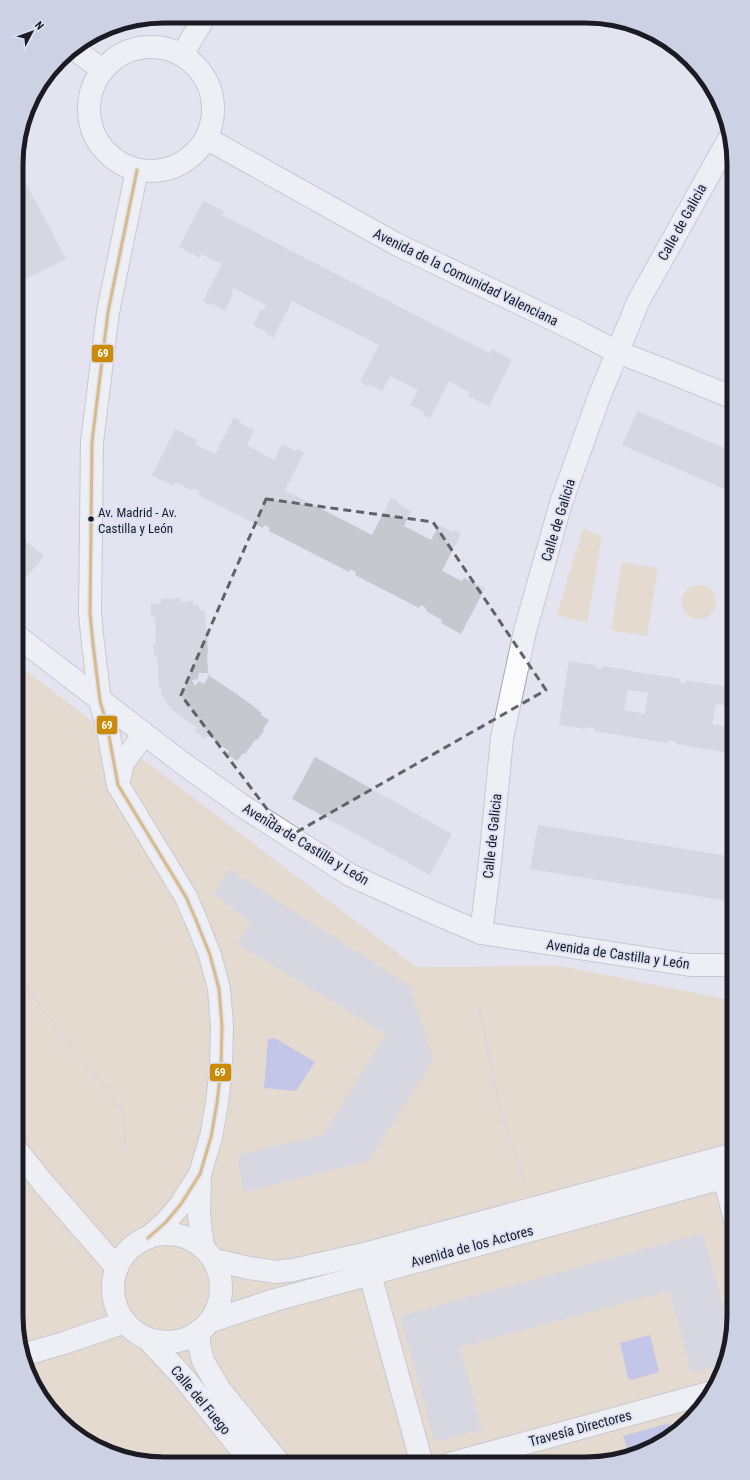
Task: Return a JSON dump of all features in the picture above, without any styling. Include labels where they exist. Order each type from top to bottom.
[{"type":"street","points":[[182,55],[201,23]]},
{"type":"street","points":[[155,47],[182,55],[197,68],[208,84],[213,103],[206,138],[192,156],[176,166],[156,172],[137,170],[125,166],[112,158],[98,142],[90,123],[89,102],[93,84],[101,69],[117,57],[129,51],[155,47]]},
{"type":"street","points":[[78,52],[101,69]]},
{"type":"street","name":"Avenida de la Comunidad Valenciana","points":[[206,138],[396,244],[575,330],[617,352],[667,370],[727,395]]},
{"type":"street","name":"Calle de Galicia","points":[[481,933],[490,862],[502,738],[525,631],[561,503],[599,397],[638,302],[726,144]]},
{"type":"street","points":[[137,170],[108,312],[92,442],[90,613],[100,701],[107,725],[118,785],[186,897],[210,955],[219,989],[222,1026],[220,1075],[211,1137],[200,1174],[199,1215],[209,1254],[220,1276],[221,1292],[218,1305],[205,1326],[188,1338],[160,1342],[147,1338],[135,1331],[125,1322],[118,1310],[114,1296],[113,1281],[117,1268],[124,1255],[134,1245],[148,1238],[162,1234],[176,1235],[190,1239],[209,1254]]},
{"type":"street","name":"Avenida de Castilla y León","points":[[23,641],[100,701],[241,805],[350,875],[481,933],[690,965],[727,965]]},
{"type":"street","points":[[118,785],[123,763],[144,734]]},
{"type":"street","points":[[23,1158],[117,1268]]},
{"type":"street","name":"Avenida de los Actores","points":[[209,1254],[249,1268],[276,1272],[293,1270],[364,1254],[534,1208],[727,1166]]},
{"type":"street","name":"Avenida de los Actores","points":[[205,1326],[275,1300],[370,1274],[727,1166]]},
{"type":"street","points":[[148,1238],[166,1222],[181,1204],[200,1174]]},
{"type":"street","points":[[370,1274],[420,1457]]},
{"type":"street","points":[[28,1353],[64,1343],[125,1322]]},
{"type":"street","name":"Calle del Fuego","points":[[205,1326],[198,1344],[203,1361],[220,1390],[274,1457]]},
{"type":"street","name":"Calle del Fuego","points":[[147,1338],[184,1377],[247,1457]]},
{"type":"street","name":"Travesía Directores","points":[[474,1457],[703,1395]]},
{"type":"path","points":[[23,985],[124,1112],[126,1154]]},
{"type":"path","points":[[478,1007],[501,1112],[534,1208]]},
{"type":"highlighted area","points":[[266,499],[433,522],[546,690],[288,837],[181,695]]},
{"type":"shaded area","points":[[583,529],[602,536],[587,623],[557,615]]},
{"type":"shaded area","points":[[622,562],[658,568],[647,636],[611,630]]},
{"type":"shaded area","points":[[702,585],[711,590],[715,595],[715,609],[711,614],[706,618],[696,619],[692,618],[683,609],[682,599],[683,595],[692,586]]},
{"type":"shaded area","points":[[23,669],[416,967],[561,966],[727,1000],[727,1325],[722,1353],[716,1370],[708,1387],[686,1416],[657,1438],[640,1446],[623,1452],[595,1457],[155,1457],[127,1452],[110,1446],[93,1438],[64,1416],[42,1387],[34,1370],[28,1353],[23,1325]]},
{"type":"water","points":[[275,1038],[315,1062],[296,1091],[264,1088],[268,1039]]},
{"type":"water","points":[[650,1335],[659,1372],[632,1380],[628,1378],[620,1343]]},
{"type":"water","points":[[669,1423],[670,1429],[657,1438],[628,1451],[623,1436]]},
{"type":"building","points":[[23,177],[66,259],[23,280]]},
{"type":"building","points":[[203,201],[224,211],[222,215],[489,353],[492,349],[512,360],[489,406],[468,396],[469,392],[449,381],[430,418],[423,415],[424,412],[410,405],[418,390],[390,376],[382,391],[360,382],[379,345],[292,301],[273,338],[266,334],[267,332],[253,325],[261,309],[263,310],[266,305],[234,288],[231,294],[233,295],[225,311],[211,303],[210,305],[203,301],[222,264],[201,254],[200,258],[179,247]]},
{"type":"building","points":[[637,411],[727,449],[727,490],[622,445]]},
{"type":"building","points":[[234,417],[241,421],[240,423],[254,430],[247,445],[274,460],[282,444],[304,453],[285,490],[372,535],[391,498],[398,501],[397,503],[411,511],[404,526],[431,540],[439,525],[461,534],[442,571],[462,581],[464,578],[485,588],[461,634],[441,623],[442,620],[426,611],[426,608],[421,605],[419,608],[355,575],[356,572],[350,569],[349,572],[269,531],[270,528],[264,525],[263,528],[198,495],[200,492],[193,488],[192,491],[175,482],[173,486],[152,475],[175,429],[197,440],[195,444],[215,454]]},
{"type":"building","points":[[23,539],[44,556],[23,582]]},
{"type":"building","points":[[181,598],[181,602],[193,601],[193,605],[198,605],[199,610],[205,611],[208,673],[199,673],[198,679],[192,680],[195,686],[199,681],[204,684],[209,676],[208,671],[210,676],[248,702],[262,713],[261,715],[269,720],[263,729],[264,731],[257,740],[256,739],[245,754],[243,753],[237,761],[227,754],[229,751],[208,736],[205,739],[195,731],[197,728],[171,709],[172,708],[168,705],[161,693],[161,687],[159,688],[157,656],[154,656],[153,643],[156,643],[155,616],[151,617],[151,604],[161,603],[161,599]]},
{"type":"building","points":[[569,661],[596,665],[596,668],[602,669],[602,666],[680,679],[680,682],[686,683],[686,680],[727,687],[727,706],[716,704],[712,724],[727,727],[727,753],[676,744],[677,742],[668,740],[667,743],[594,731],[594,728],[586,727],[586,729],[559,725]],"holes":[[[628,690],[648,693],[645,714],[624,710]]]},
{"type":"building","points":[[315,757],[452,834],[430,875],[292,799]]},
{"type":"building","points":[[538,825],[727,856],[727,901],[530,869]]},
{"type":"building","points":[[229,869],[410,986],[433,1060],[368,1161],[243,1192],[238,1155],[323,1135],[386,1034],[237,944],[251,923],[214,894]]},
{"type":"building","points":[[703,1233],[727,1325],[722,1353],[718,1366],[692,1373],[669,1291],[460,1347],[482,1429],[435,1442],[400,1316]]},
{"type":"transit line","name":"69","points":[[137,170],[108,312],[92,442],[90,613],[93,644],[100,701],[107,725],[118,785],[186,897],[196,920],[210,955],[219,989],[222,1026],[221,1068],[217,1103],[211,1137],[200,1174],[181,1204],[166,1222],[148,1238]]},
{"type":"place","name":"Av. Madrid - Av. Castilla y León","points":[[91,519]]}]
